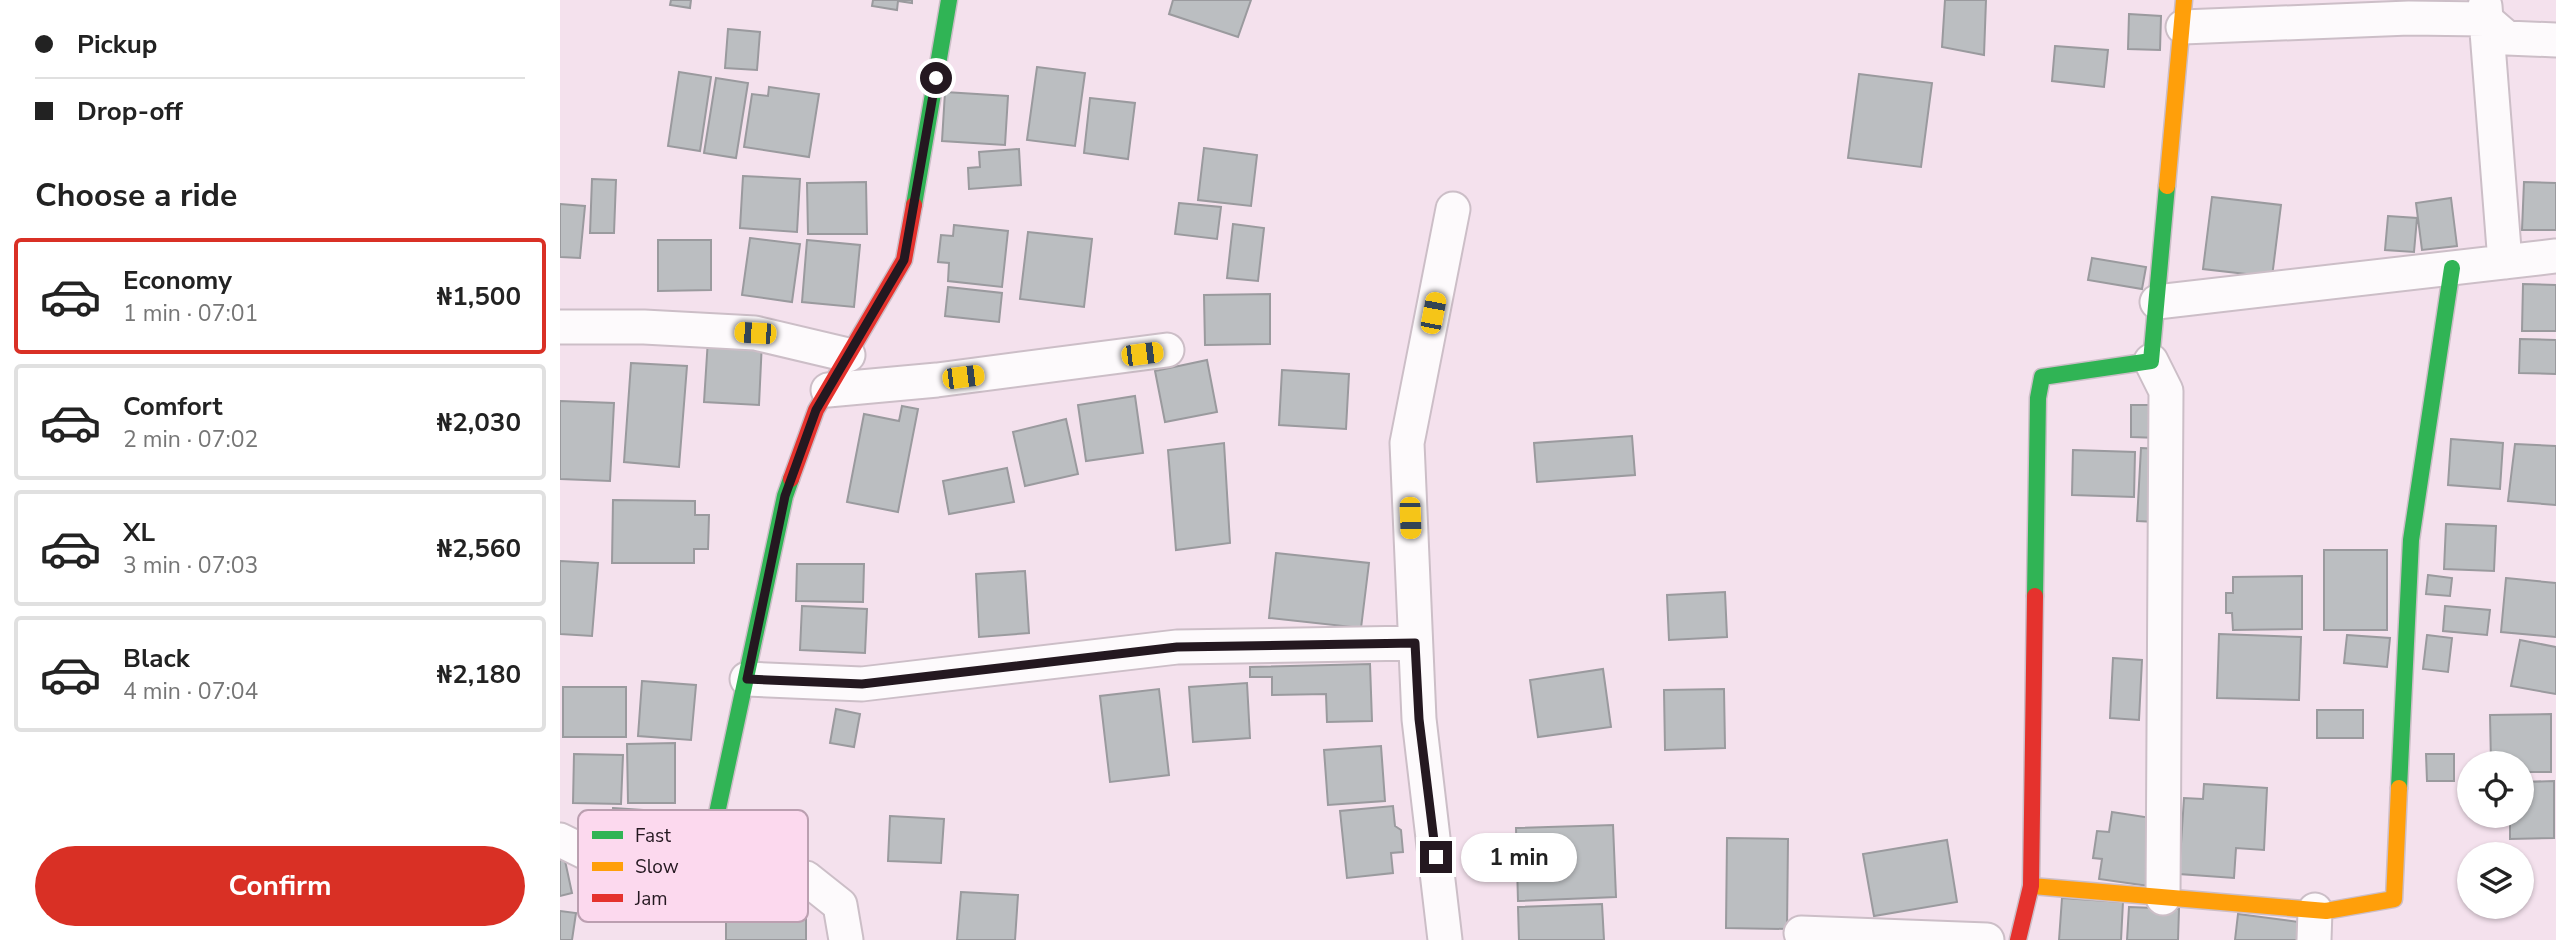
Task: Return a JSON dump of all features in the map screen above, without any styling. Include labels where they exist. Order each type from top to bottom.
[{"type":"street","points":[[718,810],[785,496],[816,410],[904,260],[949,0]]},
{"type":"street","points":[[2163,898],[2166,391],[2151,361],[2183,13],[2409,18],[2485,9]]},
{"type":"street","points":[[2485,9],[2507,38],[2556,40]]},
{"type":"street","points":[[2485,9],[2505,262]]},
{"type":"street","points":[[1446,940],[1419,719],[1407,443],[1453,209]]},
{"type":"street","points":[[2157,302],[2556,256]]},
{"type":"street","points":[[2031,886],[2163,898],[2314,925],[2326,911],[2394,899],[2411,540],[2452,268]]},
{"type":"street","points":[[560,327],[644,327],[755,333],[848,355]]},
{"type":"street","points":[[828,390],[937,380],[1167,350]]},
{"type":"street","points":[[2018,940],[2031,886],[2038,398],[2042,377],[2151,361]]},
{"type":"street","points":[[747,679],[862,684],[1177,647],[1415,643]]},
{"type":"street","points":[[560,840],[578,849]]},
{"type":"street","points":[[808,880],[840,905],[846,940]]},
{"type":"street","points":[[1801,933],[1987,940]]},
{"type":"building","points":[[671,0],[691,0],[690,8],[670,5]]},
{"type":"building","points":[[873,0],[912,0],[912,3],[898,1],[897,10],[872,6]]},
{"type":"building","points":[[1173,0],[1251,0],[1238,37],[1169,14]]},
{"type":"building","points":[[1945,0],[1986,0],[1984,55],[1942,47]]},
{"type":"building","points":[[2129,14],[2161,16],[2160,50],[2128,49]]},
{"type":"building","points":[[728,29],[760,32],[757,70],[725,68]]},
{"type":"building","points":[[2055,46],[2108,50],[2104,87],[2052,81]]},
{"type":"building","points":[[1037,67],[1085,73],[1075,146],[1027,140]]},
{"type":"building","points":[[679,72],[711,77],[700,151],[668,146]]},
{"type":"building","points":[[1859,74],[1932,83],[1921,167],[1848,158]]},
{"type":"building","points":[[716,78],[748,83],[736,158],[704,153]]},
{"type":"building","points":[[769,87],[819,94],[809,157],[744,147],[752,94],[768,96]]},
{"type":"building","points":[[945,92],[1008,96],[1005,145],[942,141]]},
{"type":"building","points":[[1090,98],[1135,103],[1128,159],[1084,153]]},
{"type":"building","points":[[1204,148],[1257,155],[1251,206],[1198,200]]},
{"type":"building","points":[[1019,149],[1021,185],[969,189],[968,168],[980,167],[979,152]]},
{"type":"building","points":[[743,176],[800,179],[797,232],[740,228]]},
{"type":"building","points":[[592,179],[616,180],[614,233],[590,233]]},
{"type":"building","points":[[866,182],[867,234],[808,234],[807,183]]},
{"type":"building","points":[[2524,182],[2556,183],[2556,230],[2522,230]]},
{"type":"building","points":[[2212,197],[2281,205],[2272,277],[2203,269]]},
{"type":"building","points":[[2451,198],[2457,246],[2422,250],[2416,203]]},
{"type":"building","points":[[1179,203],[1221,207],[1217,239],[1175,234]]},
{"type":"building","points":[[560,204],[585,206],[580,258],[560,257]]},
{"type":"building","points":[[2388,216],[2417,218],[2414,252],[2385,250]]},
{"type":"building","points":[[1233,224],[1264,228],[1258,281],[1227,278]]},
{"type":"building","points":[[954,225],[1008,231],[1002,287],[948,281],[949,263],[938,262],[941,235],[953,236]]},
{"type":"building","points":[[1028,232],[1092,239],[1084,307],[1020,299]]},
{"type":"building","points":[[750,238],[800,244],[792,302],[742,295]]},
{"type":"building","points":[[658,240],[711,240],[711,290],[658,291]]},
{"type":"building","points":[[807,240],[860,245],[854,307],[802,302]]},
{"type":"building","points":[[2092,258],[2146,267],[2142,289],[2088,280]]},
{"type":"building","points":[[2523,284],[2556,285],[2556,331],[2522,331]]},
{"type":"building","points":[[948,287],[1002,293],[999,322],[945,316]]},
{"type":"building","points":[[1270,294],[1270,344],[1205,345],[1204,295]]},
{"type":"building","points":[[708,339],[762,341],[759,405],[704,402]]},
{"type":"building","points":[[2520,339],[2556,340],[2556,374],[2519,373]]},
{"type":"building","points":[[1207,360],[1217,412],[1165,422],[1155,371]]},
{"type":"building","points":[[631,363],[687,366],[679,467],[624,462]]},
{"type":"building","points":[[1282,370],[1349,374],[1346,429],[1279,425]]},
{"type":"building","points":[[1135,396],[1143,453],[1086,461],[1078,405]]},
{"type":"building","points":[[560,401],[614,403],[610,481],[560,479]]},
{"type":"building","points":[[2131,405],[2159,405],[2159,438],[2131,437]]},
{"type":"building","points":[[902,406],[918,409],[898,512],[847,502],[864,414],[899,421]]},
{"type":"building","points":[[1066,419],[1078,474],[1025,486],[1013,432]]},
{"type":"building","points":[[1632,436],[1635,475],[1537,482],[1534,443]]},
{"type":"building","points":[[2451,439],[2503,443],[2500,489],[2448,485]]},
{"type":"building","points":[[1224,443],[1230,543],[1176,550],[1168,450]]},
{"type":"building","points":[[2515,444],[2556,446],[2556,505],[2508,501]]},
{"type":"building","points":[[2141,448],[2160,449],[2156,522],[2137,521]]},
{"type":"building","points":[[2073,450],[2135,452],[2134,497],[2072,495]]},
{"type":"building","points":[[1007,468],[1014,502],[949,514],[943,481]]},
{"type":"building","points":[[613,500],[695,501],[695,515],[709,515],[708,549],[694,549],[694,563],[612,563]]},
{"type":"building","points":[[2446,524],[2496,526],[2494,571],[2444,569]]},
{"type":"building","points":[[2324,550],[2387,550],[2387,630],[2324,630]]},
{"type":"building","points":[[1276,553],[1369,563],[1361,628],[1269,618]]},
{"type":"building","points":[[560,561],[598,563],[592,636],[560,634]]},
{"type":"building","points":[[797,564],[864,564],[863,602],[796,601]]},
{"type":"building","points":[[1025,571],[1029,633],[979,637],[976,574]]},
{"type":"building","points":[[2428,575],[2452,578],[2450,596],[2426,594]]},
{"type":"building","points":[[2302,576],[2302,629],[2233,630],[2232,613],[2226,613],[2226,593],[2233,593],[2233,577]]},
{"type":"building","points":[[2506,578],[2556,583],[2556,637],[2501,632]]},
{"type":"building","points":[[1725,592],[1727,637],[1669,640],[1667,595]]},
{"type":"building","points":[[802,606],[867,609],[865,653],[800,650]]},
{"type":"building","points":[[2445,606],[2490,610],[2487,635],[2443,631]]},
{"type":"building","points":[[2219,634],[2301,637],[2299,700],[2217,698]]},
{"type":"building","points":[[2347,635],[2390,638],[2387,667],[2344,663]]},
{"type":"building","points":[[2427,635],[2452,638],[2448,672],[2423,669]]},
{"type":"building","points":[[2520,640],[2556,647],[2556,694],[2511,686]]},
{"type":"building","points":[[2113,658],[2142,660],[2139,720],[2110,718]]},
{"type":"building","points":[[1370,664],[1372,721],[1327,722],[1326,694],[1272,695],[1272,677],[1250,677],[1250,667]]},
{"type":"building","points":[[1603,669],[1611,727],[1538,737],[1530,680]]},
{"type":"building","points":[[642,681],[696,685],[691,740],[638,736]]},
{"type":"building","points":[[1247,683],[1250,738],[1193,742],[1189,687]]},
{"type":"building","points":[[563,687],[626,687],[626,737],[563,737]]},
{"type":"building","points":[[1159,689],[1169,775],[1110,782],[1100,696]]},
{"type":"building","points":[[1724,689],[1725,748],[1665,750],[1664,690]]},
{"type":"building","points":[[836,709],[860,714],[854,747],[830,743]]},
{"type":"building","points":[[2317,710],[2363,710],[2363,738],[2317,738]]},
{"type":"building","points":[[2551,714],[2551,772],[2534,772],[2534,751],[2491,751],[2490,715]]},
{"type":"building","points":[[675,743],[675,803],[628,803],[627,744]]},
{"type":"building","points":[[1381,746],[1385,801],[1328,805],[1324,750]]},
{"type":"building","points":[[574,754],[623,755],[621,804],[573,803]]},
{"type":"building","points":[[2426,754],[2454,754],[2454,781],[2427,781]]},
{"type":"building","points":[[2554,781],[2554,838],[2510,839],[2510,828],[2534,828],[2534,782]]},
{"type":"building","points":[[2204,784],[2267,788],[2264,850],[2236,848],[2234,878],[2179,874],[2184,798],[2203,799]]},
{"type":"building","points":[[1393,806],[1395,826],[1401,830],[1403,852],[1391,853],[1393,873],[1347,878],[1340,811]]},
{"type":"building","points":[[2112,812],[2158,819],[2149,886],[2099,879],[2102,859],[2093,858],[2097,831],[2109,832]]},
{"type":"building","points":[[890,816],[944,819],[941,863],[888,861]]},
{"type":"building","points":[[1613,825],[1616,897],[1518,901],[1516,828]]},
{"type":"building","points":[[1727,838],[1788,839],[1787,929],[1726,928]]},
{"type":"building","points":[[1947,840],[1957,902],[1874,916],[1863,854]]},
{"type":"building","points":[[564,856],[572,893],[560,896],[560,857]]},
{"type":"building","points":[[961,892],[1018,895],[1015,940],[957,940]]},
{"type":"building","points":[[2062,898],[2123,902],[2121,940],[2059,940]]},
{"type":"building","points":[[1602,904],[1604,940],[1519,940],[1518,907]]},
{"type":"building","points":[[2129,907],[2179,909],[2178,940],[2127,940]]},
{"type":"building","points":[[560,911],[576,913],[572,940],[560,940]]},
{"type":"building","points":[[2238,914],[2299,922],[2297,940],[2235,940]]},
{"type":"building","points":[[726,922],[806,922],[806,940],[726,940]]},
{"type":"traffic: fast","points":[[914,205],[949,0]]},
{"type":"traffic: fast","points":[[2035,596],[2038,398],[2042,377],[2151,361],[2167,186]]},
{"type":"traffic: fast","points":[[2399,788],[2411,540],[2452,268]]},
{"type":"traffic: fast","points":[[718,810],[785,496],[791,479]]},
{"type":"traffic: slow","points":[[2167,186],[2184,0]]},
{"type":"traffic: slow","points":[[2031,886],[2326,911],[2394,899],[2399,788]]},
{"type":"traffic: jam","points":[[791,479],[816,410],[904,260],[914,205]]},
{"type":"traffic: jam","points":[[2018,940],[2031,886],[2035,596]]},
{"type":"route","points":[[936,78],[904,260],[816,410],[785,496],[747,679],[862,684],[1177,647],[1415,643],[1419,719],[1436,857]]}]
